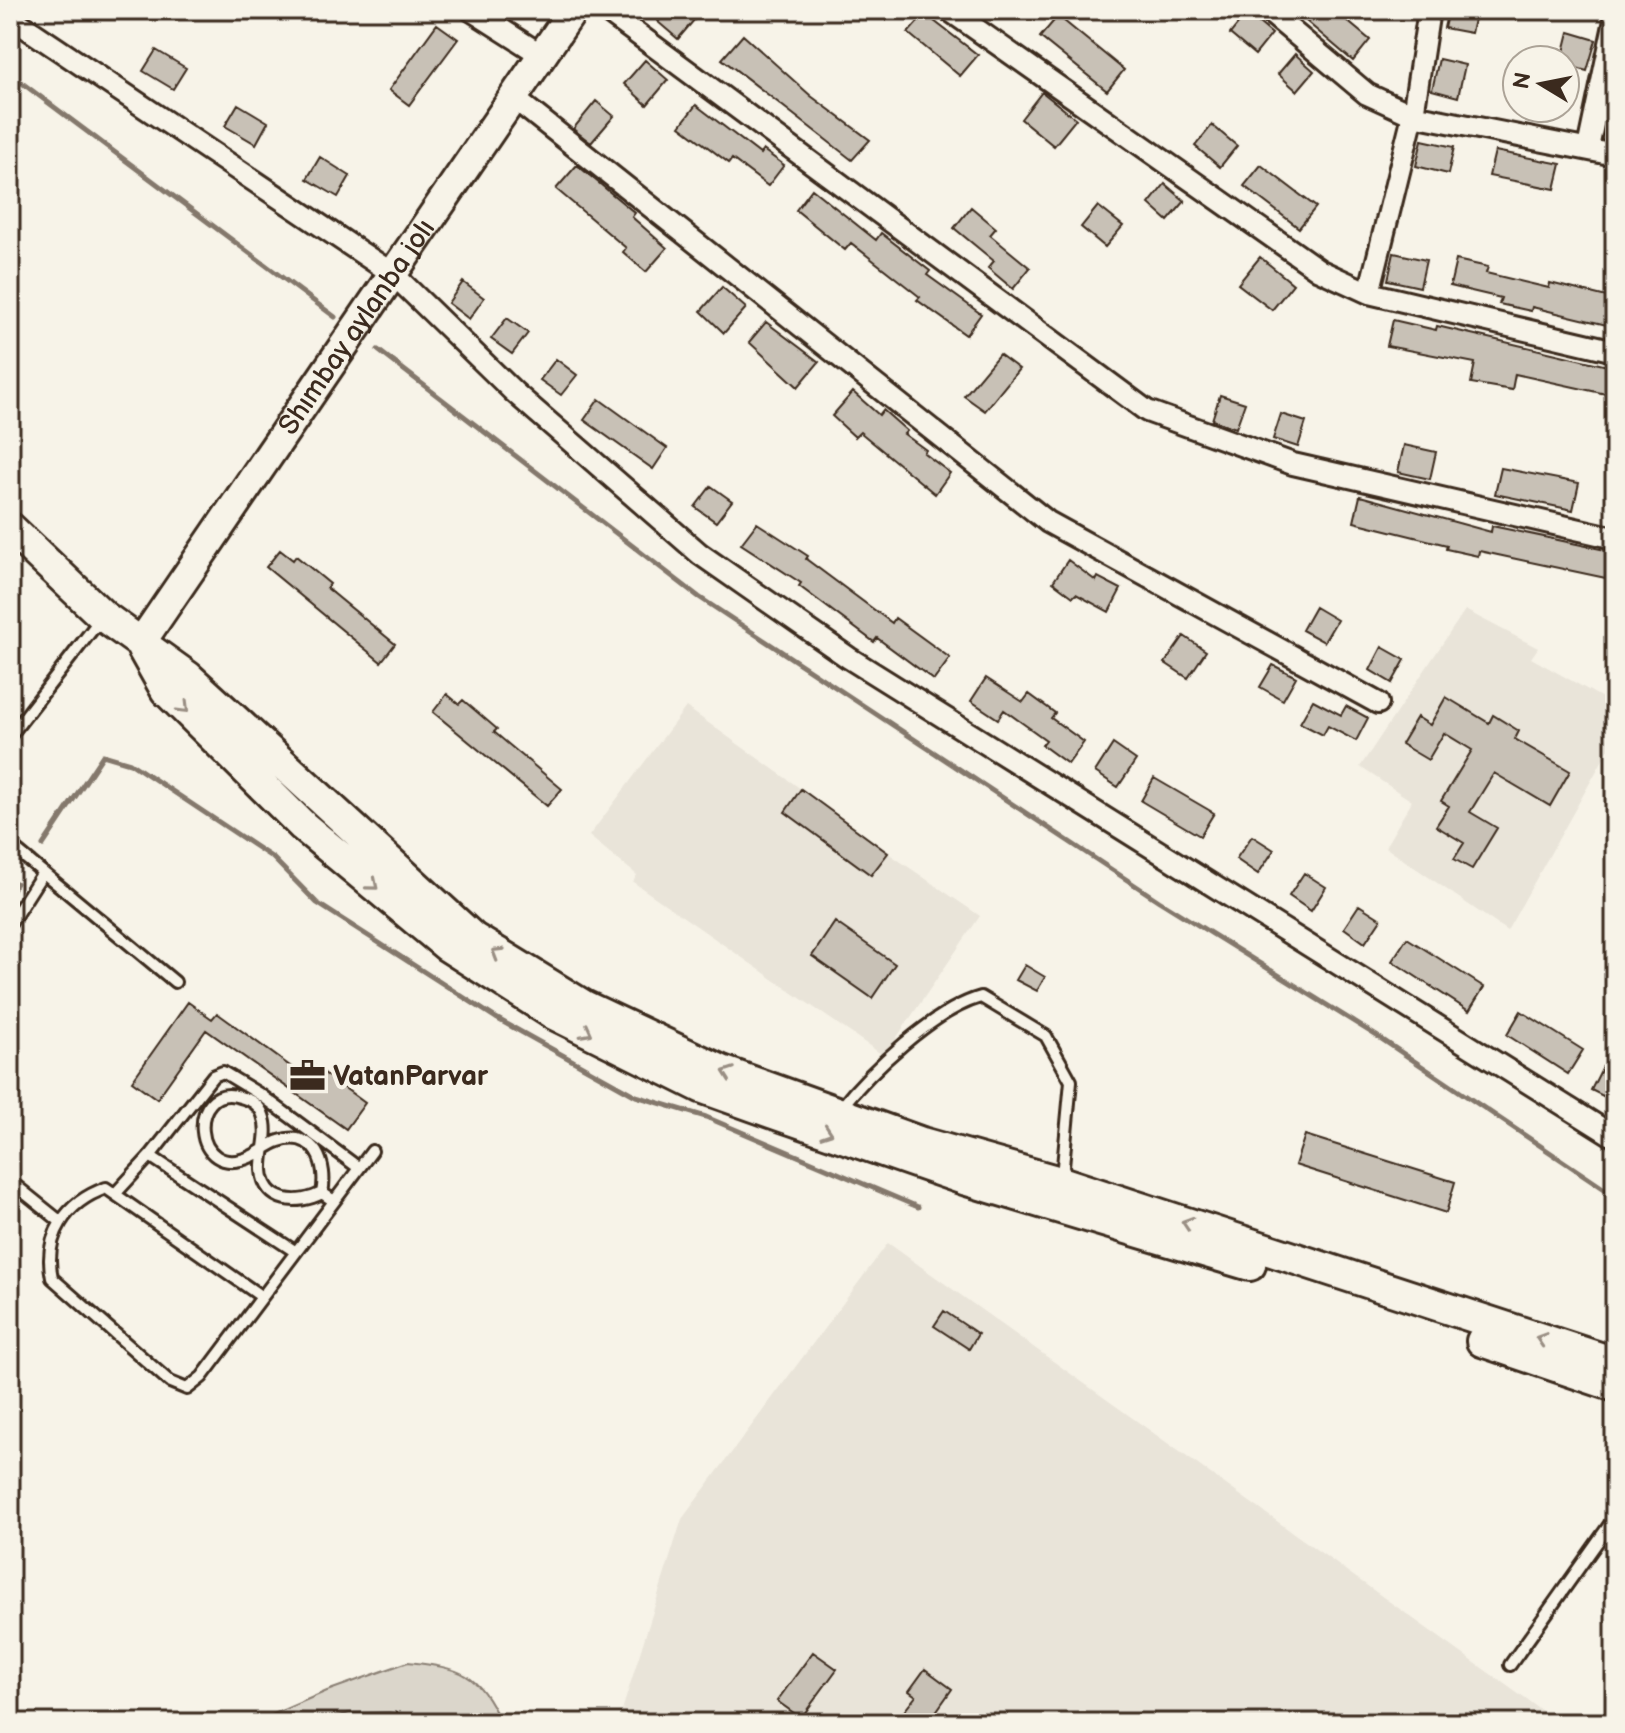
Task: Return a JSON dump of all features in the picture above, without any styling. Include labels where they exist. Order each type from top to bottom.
[{"type":"main road","name":"Shımbay aylanba jolı","points":[[140,644],[573,10]]},
{"type":"main road","points":[[10,528],[103,616],[188,677],[473,938],[584,1006],[722,1071],[922,1143],[1067,1184],[1615,1363]]},
{"type":"main road","points":[[140,644],[166,690],[303,826],[374,887],[480,969],[623,1051],[701,1087],[967,1180],[1380,1306],[1615,1386]]},
{"type":"street","points":[[471,10],[543,56]]},
{"type":"street","points":[[605,10],[1147,411],[1293,464],[1615,538]]},
{"type":"street","points":[[949,10],[1319,270],[1369,293],[1615,351]]},
{"type":"street","points":[[1267,10],[1367,94],[1413,115],[1615,155]]},
{"type":"street","points":[[1369,293],[1413,115],[1429,10]]},
{"type":"street","points":[[10,17],[393,274],[514,392],[725,571],[849,658],[1615,1137]]},
{"type":"street","points":[[1588,148],[1615,20]]},
{"type":"street","points":[[515,99],[1048,522],[1378,703]]},
{"type":"lane","points":[[10,736],[103,616]]},
{"type":"lane","points":[[10,845],[175,982]]},
{"type":"lane","points":[[10,924],[42,874]]},
{"type":"lane","points":[[839,1111],[866,1077],[959,1003],[981,997],[1046,1036],[1071,1081],[1063,1166],[1067,1184]]},
{"type":"lane","points":[[115,1194],[150,1156],[213,1076],[223,1072],[274,1104],[359,1168]]},
{"type":"lane","points":[[264,1149],[235,1161],[219,1158],[207,1148],[201,1133],[204,1112],[215,1100],[234,1095],[253,1101],[263,1113],[264,1149],[264,1183],[274,1195],[290,1201],[308,1200],[322,1193],[326,1177],[323,1161],[313,1146],[299,1140],[280,1140],[264,1149]]},
{"type":"lane","points":[[262,1297],[106,1188],[90,1194],[53,1229],[48,1259],[52,1278],[170,1382],[187,1389],[202,1377],[372,1151]]},
{"type":"lane","points":[[150,1156],[296,1252]]},
{"type":"lane","points":[[10,1181],[61,1222]]},
{"type":"lane","points":[[322,1193],[334,1201]]},
{"type":"lane","points":[[1510,1665],[1615,1517]]},
{"type":"shaded area","points":[[1465,610],[1538,648],[1531,658],[1615,705],[1615,738],[1507,931],[1385,847],[1412,801],[1360,767]]},
{"type":"shaded area","points":[[686,707],[801,789],[785,812],[871,875],[888,853],[980,916],[884,1056],[633,882],[637,875],[589,836]]},
{"type":"shaded area","points":[[888,1243],[1559,1723],[618,1723],[682,1519]]},
{"type":"shaded area","points":[[408,1662],[455,1670],[466,1676],[484,1693],[501,1723],[458,1722],[389,1712],[349,1713],[319,1723],[253,1723],[327,1691]]},
{"type":"building","points":[[668,10],[684,10],[695,19],[678,39],[658,22]]},
{"type":"building","points":[[1293,10],[1334,10],[1370,40],[1353,61]]},
{"type":"building","points":[[1448,10],[1476,10],[1471,33],[1444,28]]},
{"type":"building","points":[[1247,13],[1272,34],[1255,55],[1230,34]]},
{"type":"building","points":[[925,14],[978,55],[960,76],[908,33]]},
{"type":"building","points":[[1058,16],[1124,70],[1107,91],[1040,37]]},
{"type":"building","points":[[437,24],[458,39],[409,105],[389,90]]},
{"type":"building","points":[[1569,32],[1596,40],[1587,71],[1581,69],[1581,44],[1566,44]]},
{"type":"building","points":[[743,35],[811,96],[870,140],[852,160],[722,59]]},
{"type":"building","points":[[156,50],[186,68],[173,89],[143,71]]},
{"type":"building","points":[[1295,54],[1314,71],[1297,91],[1278,74]]},
{"type":"building","points":[[1439,59],[1465,65],[1458,97],[1432,90]]},
{"type":"building","points":[[645,60],[668,80],[647,105],[624,84]]},
{"type":"building","points":[[1042,92],[1076,119],[1054,146],[1021,119]]},
{"type":"building","points":[[596,101],[614,116],[591,143],[573,129]]},
{"type":"building","points":[[238,104],[268,122],[256,144],[225,126]]},
{"type":"building","points":[[696,105],[760,154],[763,150],[784,165],[768,186],[732,159],[729,163],[680,126]]},
{"type":"building","points":[[1212,125],[1237,146],[1220,167],[1195,146]]},
{"type":"building","points":[[1422,140],[1454,147],[1448,174],[1416,166]]},
{"type":"building","points":[[1495,151],[1561,164],[1555,189],[1489,176]]},
{"type":"building","points":[[320,157],[350,176],[338,197],[307,179]]},
{"type":"building","points":[[577,165],[635,213],[632,217],[667,248],[646,272],[623,252],[626,248],[556,189]]},
{"type":"building","points":[[1261,165],[1316,207],[1299,228],[1244,186]]},
{"type":"building","points":[[1165,184],[1185,201],[1168,221],[1149,204]]},
{"type":"building","points":[[812,189],[876,240],[881,233],[930,271],[927,275],[981,314],[966,335],[917,300],[920,297],[851,243],[845,250],[796,210]]},
{"type":"building","points":[[1098,206],[1123,226],[1105,247],[1081,227]]},
{"type":"building","points":[[971,207],[996,228],[990,235],[1030,268],[1013,289],[988,268],[994,261],[954,228]]},
{"type":"building","points":[[1394,253],[1426,260],[1420,287],[1388,280]]},
{"type":"building","points":[[1260,257],[1293,284],[1272,310],[1238,284]]},
{"type":"building","points":[[1456,260],[1488,267],[1486,273],[1549,288],[1550,283],[1615,299],[1615,327],[1532,307],[1531,311],[1499,304],[1501,298],[1450,286]]},
{"type":"building","points":[[463,282],[484,298],[469,319],[448,303]]},
{"type":"building","points":[[722,287],[746,308],[724,333],[701,311]]},
{"type":"building","points":[[507,318],[528,333],[512,354],[491,339]]},
{"type":"building","points":[[1393,320],[1436,330],[1437,326],[1612,367],[1606,394],[1515,374],[1512,390],[1471,383],[1475,363],[1387,346]]},
{"type":"building","points":[[766,322],[819,362],[798,387],[749,342]]},
{"type":"building","points":[[999,354],[1019,369],[985,411],[964,396]]},
{"type":"building","points":[[556,359],[577,375],[561,395],[540,380]]},
{"type":"building","points":[[853,392],[879,415],[883,410],[907,431],[904,434],[926,450],[924,453],[950,473],[935,494],[860,432],[855,437],[832,416]]},
{"type":"building","points":[[1220,395],[1245,403],[1236,428],[1212,420]]},
{"type":"building","points":[[599,399],[667,448],[653,469],[584,420]]},
{"type":"building","points":[[1281,414],[1306,422],[1298,447],[1273,439]]},
{"type":"building","points":[[1404,445],[1436,452],[1430,479],[1398,472]]},
{"type":"building","points":[[1501,468],[1579,483],[1573,510],[1495,494]]},
{"type":"building","points":[[711,486],[732,501],[716,522],[695,507]]},
{"type":"building","points":[[1360,496],[1491,532],[1492,526],[1615,552],[1615,580],[1479,551],[1478,556],[1446,549],[1447,545],[1354,522]]},
{"type":"building","points":[[757,523],[808,556],[806,559],[892,623],[895,618],[950,658],[934,680],[877,638],[874,642],[799,586],[801,583],[741,544]]},
{"type":"building","points":[[280,550],[293,560],[296,556],[330,584],[327,588],[395,644],[381,662],[266,567]]},
{"type":"building","points":[[1068,560],[1096,581],[1098,577],[1121,589],[1109,612],[1076,594],[1073,597],[1053,582]]},
{"type":"building","points":[[1315,607],[1337,620],[1324,642],[1302,630]]},
{"type":"building","points":[[1184,636],[1206,651],[1188,678],[1165,663]]},
{"type":"building","points":[[1382,647],[1405,660],[1392,683],[1370,670]]},
{"type":"building","points":[[1273,665],[1296,677],[1283,700],[1260,687]]},
{"type":"building","points":[[986,678],[1023,702],[1029,694],[1055,713],[1051,718],[1084,742],[1068,764],[1042,745],[1046,740],[1004,710],[998,719],[971,701]]},
{"type":"building","points":[[447,694],[459,704],[463,700],[497,729],[494,732],[562,789],[547,806],[433,712]]},
{"type":"building","points":[[1446,697],[1489,723],[1493,715],[1519,731],[1515,739],[1570,771],[1550,806],[1494,773],[1470,812],[1497,828],[1472,869],[1454,859],[1464,843],[1436,826],[1449,806],[1441,801],[1472,750],[1444,733],[1428,760],[1401,744],[1417,717],[1430,725]]},
{"type":"building","points":[[1313,700],[1341,715],[1346,706],[1368,718],[1356,741],[1328,726],[1323,735],[1300,723]]},
{"type":"building","points":[[1113,744],[1136,760],[1118,787],[1095,772]]},
{"type":"building","points":[[1154,778],[1214,813],[1200,836],[1141,801]]},
{"type":"building","points":[[801,789],[888,853],[871,875],[785,812]]},
{"type":"building","points":[[1252,836],[1274,850],[1258,874],[1236,859]]},
{"type":"building","points":[[1304,873],[1326,887],[1311,911],[1289,896]]},
{"type":"building","points":[[1359,905],[1381,919],[1365,943],[1344,928]]},
{"type":"building","points":[[835,922],[895,964],[872,998],[812,956]]},
{"type":"building","points":[[1407,938],[1484,987],[1469,1011],[1392,961]]},
{"type":"building","points":[[1025,965],[1045,977],[1037,991],[1016,980]]},
{"type":"building","points":[[188,1002],[212,1019],[217,1013],[301,1074],[309,1062],[365,1103],[346,1129],[206,1030],[157,1099],[132,1081]]},
{"type":"building","points":[[1521,1011],[1583,1050],[1568,1074],[1507,1035]]},
{"type":"building","points":[[1615,1042],[1615,1102],[1591,1090]]},
{"type":"building","points":[[1305,1135],[1455,1182],[1446,1213],[1295,1165]]},
{"type":"building","points":[[944,1311],[978,1334],[969,1349],[934,1326]]},
{"type":"building","points":[[813,1652],[837,1669],[801,1718],[777,1701]]},
{"type":"building","points":[[925,1669],[952,1689],[928,1723],[895,1723],[916,1696],[909,1691]]},
{"type":"waterway","points":[[10,74],[335,317]]},
{"type":"waterway","points":[[378,350],[699,597],[1159,901],[1380,1038],[1615,1196]]},
{"type":"waterway","points":[[43,845],[103,755],[130,763],[273,858],[317,903],[496,1018],[636,1096],[706,1117],[918,1207]]},
{"type":"waterway","points":[[10,892],[16,883]]},
{"type":"place","name":"VatanParvar","points":[[307,1076]]}]
